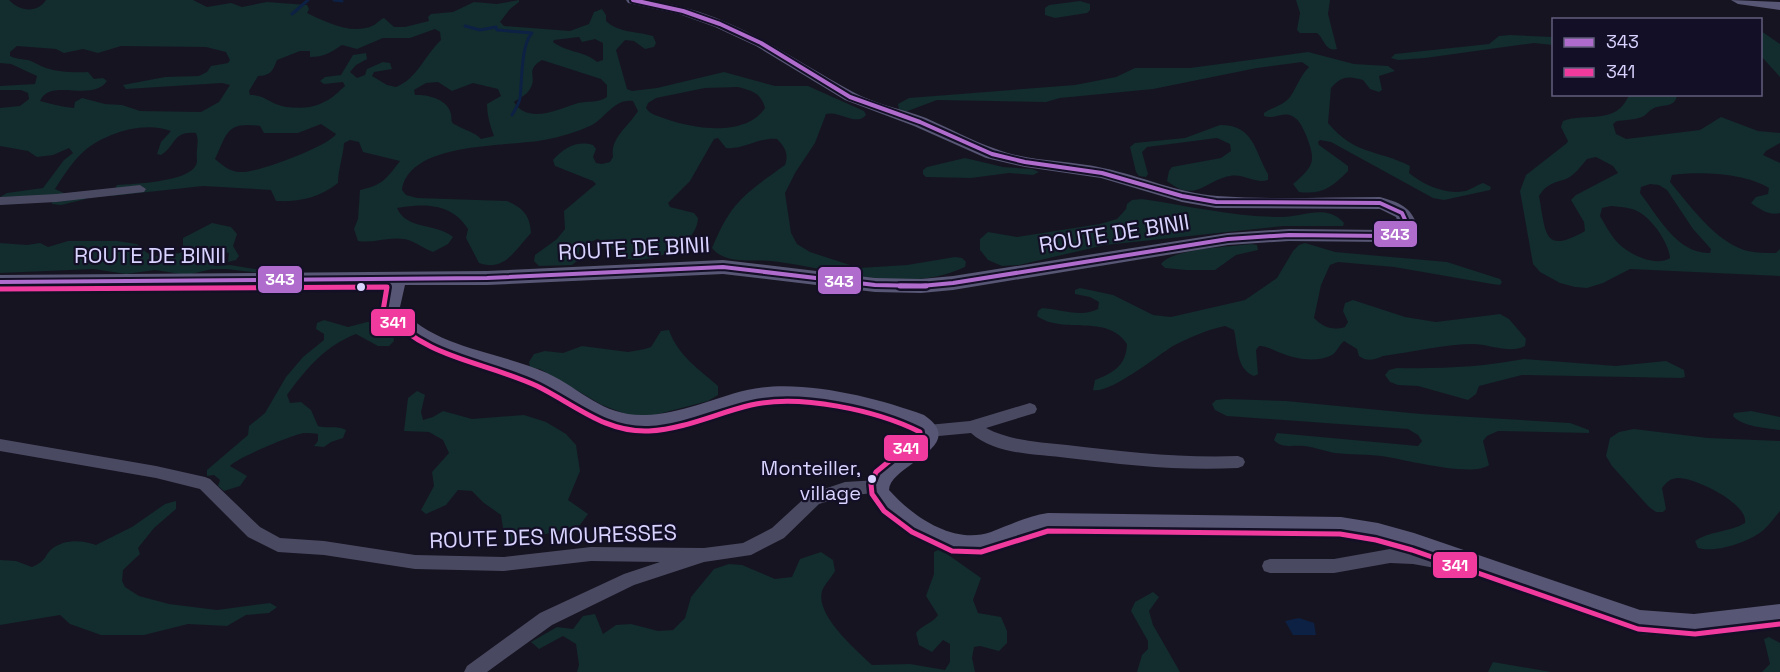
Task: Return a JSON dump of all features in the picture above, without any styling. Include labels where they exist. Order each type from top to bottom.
[{"type":"street","name":"ROUTE DE BINII","points":[[0,282],[532,277],[723,267],[860,284],[930,286],[1217,241],[1289,235],[1385,236],[1401,233],[1408,226],[1406,217],[1399,210],[1380,203],[1216,202],[1182,196],[1096,172],[1033,163],[992,154],[920,122],[850,98],[761,44],[720,24],[683,11],[633,0]]},
{"type":"street","points":[[1738,0],[1780,6]]},
{"type":"street","points":[[0,201],[140,189]]},
{"type":"street","points":[[397,279],[390,308],[406,325],[450,348],[506,365],[539,379],[596,413],[615,421],[638,424],[675,421],[749,398],[794,392],[912,419],[922,424],[928,431],[927,439],[922,446],[886,473],[879,481],[878,487],[882,497],[923,531],[940,540],[958,544],[983,545],[1018,528],[1048,523],[1328,526],[1402,539],[1614,614],[1657,625],[1674,628],[1705,627],[1780,616]]},
{"type":"street","points":[[928,431],[973,426],[1030,409]]},
{"type":"street","points":[[973,426],[981,433],[1001,442],[1025,446],[1152,462],[1193,464],[1238,462]]},
{"type":"street","name":"ROUTE DES MOURESSES","points":[[0,445],[156,472],[205,484],[254,532],[279,545],[324,548],[426,562],[504,564],[591,554],[704,555]]},
{"type":"street","points":[[473,672],[546,619],[630,579],[704,555],[745,550],[778,533],[814,499],[845,489],[878,487]]},
{"type":"street","points":[[1270,566],[1334,566],[1390,556],[1420,558],[1462,567],[1470,566],[1471,563]]},
{"type":"green space","points":[[0,0],[9,0],[23,9],[33,9],[46,0],[193,0],[207,7],[231,3],[242,7],[267,2],[307,5],[309,9],[307,13],[339,26],[356,29],[372,26],[384,18],[394,27],[405,27],[429,21],[428,17],[431,14],[453,12],[474,2],[497,4],[519,0],[500,22],[504,26],[570,31],[589,24],[594,12],[602,9],[606,15],[606,21],[611,25],[622,30],[653,36],[656,43],[654,47],[645,49],[634,41],[625,40],[616,50],[627,89],[632,91],[657,88],[724,72],[775,86],[808,86],[864,111],[866,115],[858,119],[826,114],[815,143],[795,173],[785,193],[791,233],[797,244],[810,252],[859,268],[907,265],[955,257],[962,258],[966,262],[965,267],[941,275],[893,280],[844,274],[795,264],[724,257],[712,248],[726,219],[741,199],[785,165],[787,157],[777,139],[726,148],[718,138],[714,139],[690,181],[668,203],[670,207],[694,213],[698,218],[695,229],[680,246],[656,257],[631,259],[617,255],[609,242],[597,239],[580,247],[577,261],[572,265],[539,266],[534,261],[535,255],[557,239],[565,229],[564,211],[596,184],[555,166],[553,160],[571,146],[587,144],[593,145],[596,149],[593,157],[596,163],[610,162],[617,138],[638,111],[633,101],[621,102],[592,125],[562,136],[440,154],[422,162],[409,174],[402,190],[406,195],[417,198],[507,201],[521,209],[529,221],[531,233],[509,258],[496,264],[479,263],[466,238],[468,229],[454,214],[437,207],[397,208],[407,220],[453,237],[448,244],[433,252],[405,239],[358,241],[354,229],[358,219],[360,190],[374,186],[383,180],[400,161],[363,152],[359,142],[350,140],[344,143],[338,183],[316,196],[301,200],[276,201],[271,190],[203,186],[111,196],[117,185],[172,179],[191,171],[196,165],[198,140],[196,133],[179,136],[161,155],[157,154],[161,142],[171,131],[148,127],[110,135],[89,147],[77,159],[55,189],[66,194],[86,192],[86,199],[61,205],[52,204],[53,196],[0,197],[7,193],[43,188],[64,160],[73,153],[69,148],[53,155],[37,157],[28,151],[0,146],[0,108],[20,106],[29,99],[28,93],[21,90],[0,90],[0,86],[35,84],[37,76],[11,64],[0,63]],"holes":[[[435,29],[440,32],[441,40],[415,73],[396,87],[387,85],[372,76],[374,72],[392,69],[390,63],[383,62],[367,69],[365,75],[357,78],[350,72],[356,65],[367,59],[366,53],[353,55],[341,75],[325,77],[320,81],[324,84],[343,82],[345,86],[321,104],[301,108],[288,107],[250,95],[249,91],[258,76],[270,72],[277,60],[300,51],[310,51],[310,57],[319,56],[342,45],[357,49],[383,38],[410,38]],[[579,37],[582,42],[595,39],[603,43],[603,60],[597,62],[559,46],[553,42]],[[17,46],[56,49],[64,53],[83,49],[98,53],[121,46],[206,47],[226,52],[230,60],[228,63],[211,66],[207,72],[199,76],[165,77],[123,85],[126,89],[222,83],[230,85],[219,102],[201,112],[140,111],[122,105],[105,104],[82,98],[75,102],[74,108],[70,108],[40,101],[45,94],[53,91],[92,90],[107,81],[103,78],[94,79],[88,72],[56,70],[10,56],[10,52]],[[542,60],[601,79],[607,85],[607,97],[551,112],[534,114],[526,112],[514,102],[530,89],[534,67]],[[438,82],[452,91],[473,83],[498,89],[501,96],[487,104],[494,136],[481,139],[454,124],[446,105],[425,95],[415,95],[414,90],[426,83]],[[738,87],[756,93],[765,108],[745,123],[733,127],[705,128],[678,123],[652,114],[646,108],[648,103],[656,98],[705,88]],[[321,124],[336,134],[307,152],[260,169],[233,171],[215,159],[229,131],[234,128],[249,125],[260,126],[264,133],[298,133]]]},
{"type":"green space","points":[[1296,0],[1330,0],[1328,14],[1337,49],[1327,47],[1317,33],[1300,33],[1297,30],[1300,13]]},
{"type":"green space","points":[[1080,1],[1090,4],[1090,10],[1087,13],[1055,18],[1045,15],[1045,8],[1049,5]]},
{"type":"green space","points":[[1762,32],[1780,44],[1780,77],[1762,57]]},
{"type":"green space","points":[[1499,36],[1552,37],[1552,45],[1534,43],[1425,58],[1398,60],[1391,58],[1395,54],[1489,44]]},
{"type":"green space","points":[[1308,52],[1354,64],[1388,66],[1395,71],[1379,76],[1382,90],[1379,92],[1370,89],[1363,80],[1353,78],[1342,79],[1331,88],[1328,123],[1338,134],[1358,147],[1410,166],[1409,173],[1435,188],[1457,192],[1483,183],[1491,187],[1490,190],[1444,200],[1433,198],[1331,142],[1320,140],[1319,145],[1348,166],[1348,171],[1326,189],[1307,193],[1299,192],[1293,184],[1306,172],[1312,162],[1306,135],[1299,122],[1292,116],[1285,114],[1268,117],[1264,116],[1264,113],[1288,100],[1309,67],[1302,62],[1257,68],[1153,89],[1060,98],[1046,102],[937,100],[905,112],[899,110],[898,104],[909,98],[1075,85],[1116,77],[1135,68],[1190,68]]},
{"type":"green space","points":[[1628,96],[1676,96],[1672,104],[1654,108],[1642,117],[1617,121],[1613,124],[1616,134],[1626,139],[1700,130],[1721,117],[1758,131],[1780,133],[1780,143],[1763,155],[1780,163],[1780,213],[1769,213],[1751,203],[1756,197],[1768,194],[1769,188],[1748,179],[1722,174],[1695,173],[1672,175],[1670,182],[1701,219],[1729,243],[1743,250],[1757,252],[1776,253],[1780,249],[1780,276],[1630,269],[1603,283],[1587,288],[1560,283],[1540,272],[1533,264],[1520,191],[1526,175],[1567,143],[1561,127],[1563,121],[1600,116],[1616,111]],"holes":[[[1596,157],[1613,166],[1618,173],[1576,195],[1571,200],[1584,222],[1585,231],[1561,241],[1549,236],[1543,220],[1539,196],[1545,189],[1572,175],[1587,159]],[[1650,184],[1659,185],[1667,190],[1693,229],[1711,249],[1710,253],[1698,252],[1688,247],[1669,232],[1640,193],[1641,187]],[[1611,206],[1636,210],[1644,215],[1663,239],[1670,258],[1658,261],[1643,258],[1619,244],[1600,216],[1602,208]]]},
{"type":"green space","points":[[1220,125],[1240,129],[1252,140],[1268,174],[1268,180],[1258,181],[1235,175],[1221,178],[1193,191],[1177,188],[1167,181],[1172,167],[1221,158],[1231,151],[1230,144],[1217,138],[1147,147],[1142,152],[1148,174],[1146,177],[1139,176],[1136,172],[1130,147],[1135,143],[1185,138]]},
{"type":"green space","points":[[965,158],[1039,172],[1033,175],[1009,173],[971,178],[926,177],[923,174],[923,170],[927,167]]},
{"type":"green space","points":[[1142,199],[1264,217],[1322,212],[1337,217],[1344,223],[1343,226],[1283,226],[1105,245],[1019,265],[1002,266],[988,260],[980,250],[980,239],[988,232],[1017,237],[1100,224],[1117,219],[1132,200]]},
{"type":"green space","points":[[212,223],[231,227],[237,234],[233,246],[239,256],[236,260],[228,262],[229,253],[222,252],[212,263],[215,266],[230,265],[260,270],[261,273],[212,269],[187,275],[155,270],[126,274],[94,269],[0,273],[0,243],[27,245],[40,243],[48,247],[68,241],[117,241],[137,244],[147,253],[155,256],[180,253],[183,250],[183,238]]},
{"type":"green space","points":[[1305,243],[1335,252],[1447,262],[1500,279],[1502,282],[1500,285],[1394,267],[1338,262],[1330,265],[1321,285],[1314,318],[1324,326],[1336,329],[1345,327],[1348,322],[1343,311],[1345,303],[1353,300],[1405,317],[1436,322],[1500,314],[1509,319],[1526,339],[1525,346],[1507,349],[1475,344],[1452,345],[1371,360],[1359,356],[1357,349],[1344,341],[1332,355],[1320,359],[1293,357],[1259,346],[1256,350],[1258,374],[1254,376],[1248,373],[1241,363],[1234,330],[1225,326],[1179,343],[1122,380],[1101,390],[1093,390],[1095,380],[1107,375],[1121,363],[1127,344],[1108,329],[1059,324],[1037,316],[1038,311],[1042,308],[1078,313],[1098,309],[1099,302],[1090,297],[1075,294],[1075,290],[1080,288],[1113,295],[1153,315],[1171,317],[1245,300],[1277,278],[1293,251]]},
{"type":"green space","points":[[1257,245],[1258,250],[1236,255],[1215,270],[1165,268],[1161,264],[1167,259],[1189,251]]},
{"type":"green space","points":[[324,320],[348,327],[367,322],[382,322],[393,333],[394,341],[389,346],[378,346],[356,334],[345,339],[326,351],[309,367],[287,395],[290,403],[301,402],[311,410],[318,426],[346,430],[343,438],[324,447],[314,446],[318,441],[318,434],[304,433],[266,447],[230,466],[247,476],[240,486],[224,491],[218,486],[220,480],[214,475],[207,476],[207,470],[248,435],[249,426],[265,413],[286,377],[303,357],[324,340],[324,334],[316,329],[317,323]]},
{"type":"green space","points":[[669,330],[683,355],[718,386],[718,395],[708,401],[651,416],[631,416],[602,405],[540,369],[530,368],[529,362],[534,354],[545,351],[563,353],[582,346],[628,352],[645,349],[651,347],[661,331]]},
{"type":"green space","points":[[1524,359],[1616,366],[1666,361],[1684,370],[1685,377],[1522,375],[1479,386],[1476,394],[1468,400],[1418,386],[1398,385],[1390,382],[1385,375],[1389,370],[1397,368],[1460,367]]},
{"type":"green space","points":[[417,391],[425,395],[421,412],[423,420],[443,411],[472,419],[524,415],[546,422],[566,434],[576,445],[580,471],[568,500],[588,514],[580,525],[531,538],[506,548],[501,515],[472,491],[458,490],[446,505],[426,514],[421,510],[434,486],[432,472],[449,453],[443,440],[429,432],[404,431],[408,398]]},
{"type":"green space","points":[[1216,400],[1286,401],[1421,414],[1570,423],[1589,430],[1589,433],[1498,431],[1487,436],[1483,441],[1489,465],[1468,470],[1453,469],[1381,456],[1335,453],[1308,447],[1281,445],[1274,440],[1277,433],[1418,446],[1422,441],[1418,435],[1408,429],[1227,416],[1215,410],[1212,404]]},
{"type":"green space","points":[[1751,411],[1780,417],[1780,430],[1749,425],[1733,416],[1734,413]]},
{"type":"green space","points":[[1634,429],[1708,438],[1780,441],[1780,511],[1764,530],[1747,540],[1721,548],[1698,548],[1695,541],[1745,523],[1744,516],[1739,508],[1719,493],[1696,482],[1677,478],[1670,480],[1662,488],[1666,509],[1663,512],[1656,512],[1649,507],[1612,466],[1606,456],[1610,438],[1619,432]]},
{"type":"green space","points":[[176,501],[176,509],[154,528],[138,548],[140,554],[123,570],[122,581],[125,587],[139,596],[169,604],[217,610],[270,603],[277,607],[269,613],[246,615],[227,626],[188,624],[144,635],[101,635],[70,624],[60,615],[0,625],[0,560],[16,561],[32,567],[58,545],[74,541],[96,545],[132,527],[165,504]]},
{"type":"green space","points":[[940,549],[981,578],[973,600],[978,613],[1001,617],[1007,631],[1007,643],[999,651],[980,646],[974,647],[972,658],[975,672],[577,672],[579,665],[576,644],[563,636],[539,649],[531,642],[557,627],[573,629],[583,616],[595,614],[603,634],[616,625],[631,624],[658,631],[673,630],[685,618],[691,597],[714,569],[729,564],[742,565],[775,579],[792,577],[800,559],[821,552],[833,560],[835,571],[824,586],[821,600],[838,631],[856,650],[872,665],[910,664],[945,670],[950,662],[950,644],[943,640],[932,652],[919,645],[916,633],[938,615],[926,596],[934,574],[934,552]]},
{"type":"green space","points":[[1153,592],[1159,597],[1149,611],[1153,625],[1180,672],[1137,672],[1142,655],[1148,649],[1148,641],[1131,611],[1135,602]]},
{"type":"green space","points":[[1769,637],[1780,643],[1780,672],[1762,672],[1770,664],[1764,639]]},
{"type":"green space","points":[[1493,662],[1551,672],[1488,672]]},
{"type":"water","points":[[1299,618],[1314,623],[1316,635],[1293,635],[1285,621]]},
{"type":"waterway","points":[[292,14],[308,0]]},
{"type":"waterway","points":[[334,0],[342,1]]},
{"type":"waterway","points":[[465,26],[480,30],[496,27],[497,30],[532,33],[528,38],[524,54],[519,100],[512,115]]},
{"type":"transit line","name":"343","points":[[0,282],[487,278],[723,267],[875,285],[921,286],[953,283],[1228,239],[1289,235],[1385,236],[1401,233],[1408,226],[1402,213],[1380,203],[1216,202],[1182,196],[1102,173],[1025,162],[992,154],[920,122],[850,97],[761,43],[720,24],[683,11],[633,0]]},
{"type":"transit line","name":"341","points":[[0,289],[387,287],[383,311],[414,340],[454,358],[536,386],[588,416],[615,427],[647,431],[674,428],[739,408],[783,401],[828,405],[885,419],[914,429],[920,432],[920,436],[876,472],[871,484],[874,499],[888,514],[912,532],[952,551],[981,552],[1048,531],[1340,534],[1376,540],[1412,550],[1638,629],[1695,634],[1780,624]]},
{"type":"place","name":"Monteiller, village","points":[[872,479]]}]
